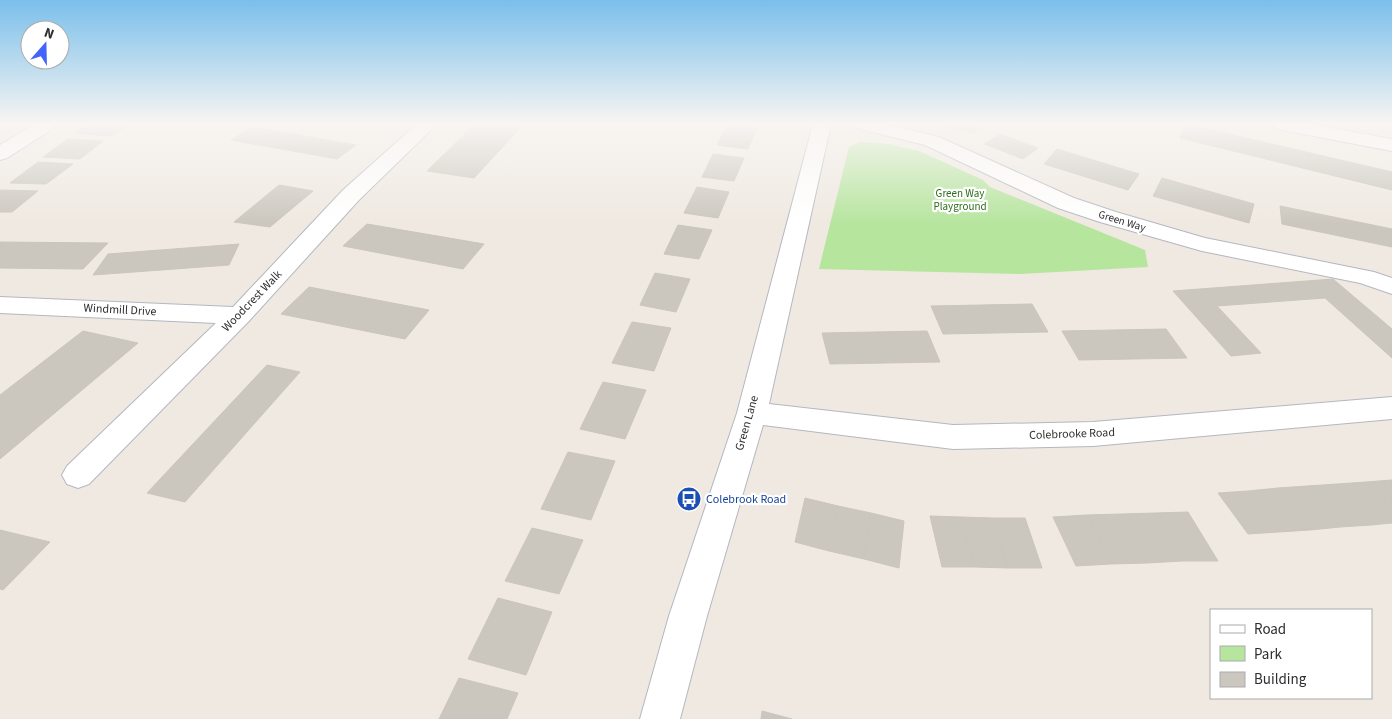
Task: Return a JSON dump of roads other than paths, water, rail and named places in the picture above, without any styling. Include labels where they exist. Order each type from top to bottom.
[{"type":"street","name":"Woodcrest Walk","points":[[78,475],[239,316],[351,195],[391,158]]},
{"type":"street","name":"Green Lane","points":[[660,719],[688,616],[752,413],[814,158]]},
{"type":"street","name":"Green Way","points":[[966,158],[1066,203],[1108,217],[1202,244],[1365,277],[1392,286]]},
{"type":"street","name":"Windmill Drive","points":[[0,305],[121,309],[239,316]]},
{"type":"street","name":"Colebrooke Road","points":[[752,413],[953,437],[1093,434],[1392,408]]},
{"type":"place","name":"Colebrook Road","points":[[689,499]]},
{"type":"park label","name":"Green Way Playground","points":[[960,199]]}]
